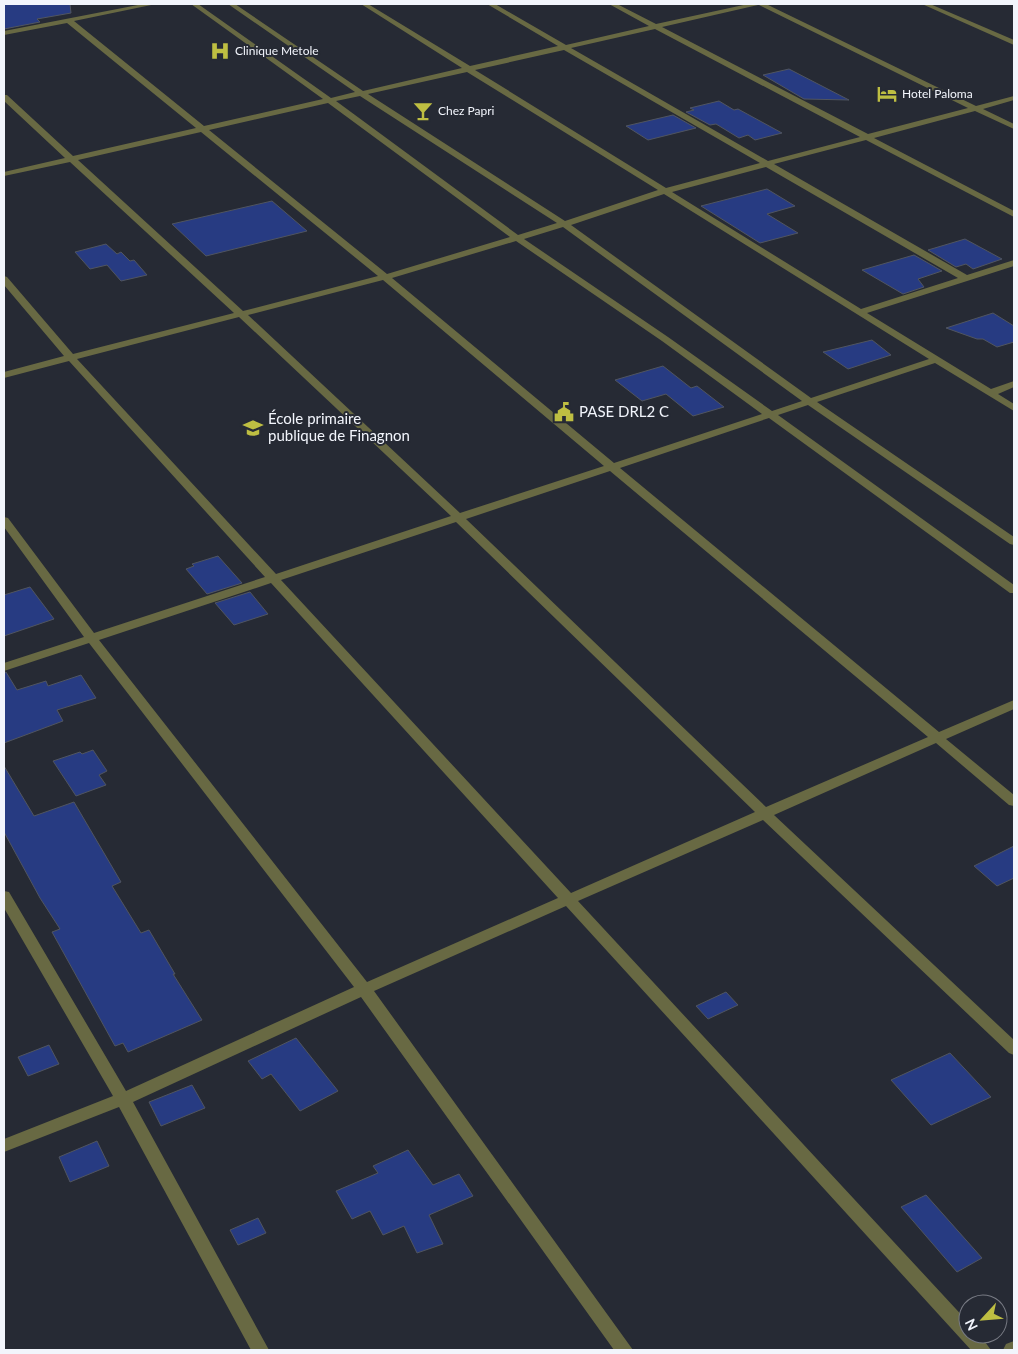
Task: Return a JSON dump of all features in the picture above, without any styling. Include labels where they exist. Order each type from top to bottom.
[{"type":"street","points":[[4,33],[153,4]]},
{"type":"street","points":[[194,4],[517,238],[665,338],[1014,590]]},
{"type":"street","points":[[231,4],[360,93],[564,224],[810,402],[1014,542]]},
{"type":"street","points":[[364,4],[1014,408]]},
{"type":"street","points":[[490,4],[965,278]]},
{"type":"street","points":[[612,4],[1014,214]]},
{"type":"street","points":[[4,174],[756,4]]},
{"type":"street","points":[[761,4],[1014,127]]},
{"type":"street","points":[[926,4],[1014,43]]},
{"type":"street","points":[[68,20],[200,129],[385,277],[611,468],[1014,802]]},
{"type":"street","points":[[4,97],[240,313],[459,518],[764,813],[1014,1049]]},
{"type":"street","points":[[4,375],[385,277],[564,224],[665,191],[1014,98]]},
{"type":"street","points":[[860,312],[1014,263]]},
{"type":"street","points":[[4,280],[72,358],[982,1350]]},
{"type":"street","points":[[4,668],[936,360]]},
{"type":"street","points":[[990,393],[1014,384]]},
{"type":"street","points":[[4,520],[92,638],[364,989],[624,1350]]},
{"type":"street","points":[[4,1146],[123,1099],[364,989],[571,900],[1014,704]]},
{"type":"street","points":[[4,896],[123,1099],[260,1350]]},
{"type":"building","points":[[4,4],[70,4],[71,13],[37,19],[40,22],[4,29]]},
{"type":"building","points":[[789,69],[849,100],[804,99],[763,75]]},
{"type":"building","points":[[719,101],[782,133],[755,140],[748,135],[739,138],[716,124],[710,125],[686,112],[694,110],[690,108]]},
{"type":"building","points":[[673,115],[696,128],[648,140],[626,126]]},
{"type":"building","points":[[767,189],[795,206],[767,214],[798,233],[760,243],[701,206]]},
{"type":"building","points":[[272,201],[307,231],[206,256],[172,224]]},
{"type":"building","points":[[965,239],[1002,259],[973,269],[966,264],[956,267],[928,250]]},
{"type":"building","points":[[106,244],[117,254],[121,252],[130,261],[134,260],[147,275],[121,281],[107,265],[90,269],[75,252]]},
{"type":"building","points":[[914,255],[942,271],[918,279],[924,287],[903,294],[862,270]]},
{"type":"building","points":[[993,313],[1014,326],[1014,342],[997,347],[983,339],[977,339],[946,328]]},
{"type":"building","points":[[872,340],[891,355],[848,369],[823,352]]},
{"type":"building","points":[[663,366],[691,388],[697,386],[724,407],[693,416],[666,394],[642,401],[615,380]]},
{"type":"building","points":[[218,556],[242,583],[207,594],[186,569],[194,566],[192,564]]},
{"type":"building","points":[[30,587],[54,619],[4,636],[4,595]]},
{"type":"building","points":[[250,592],[268,614],[234,625],[215,603]]},
{"type":"building","points":[[6,672],[17,690],[46,681],[48,686],[81,675],[96,698],[57,710],[63,721],[4,743],[4,673]]},
{"type":"building","points":[[93,750],[107,771],[99,775],[106,785],[76,796],[53,761],[80,752],[82,754]]},
{"type":"building","points":[[4,766],[34,816],[74,802],[121,882],[112,886],[141,933],[149,930],[175,974],[173,974],[202,1020],[128,1052],[123,1043],[115,1046],[52,932],[60,929],[40,898],[4,832]]},
{"type":"building","points":[[1014,846],[1014,878],[997,886],[974,866]]},
{"type":"building","points":[[726,992],[738,1005],[708,1019],[696,1006]]},
{"type":"building","points":[[296,1038],[338,1091],[300,1111],[271,1074],[262,1079],[248,1061]]},
{"type":"building","points":[[49,1045],[59,1064],[28,1076],[18,1057]]},
{"type":"building","points":[[950,1053],[991,1097],[931,1125],[891,1080]]},
{"type":"building","points":[[192,1085],[205,1108],[161,1126],[149,1102]]},
{"type":"building","points":[[97,1141],[109,1166],[70,1182],[59,1157]]},
{"type":"building","points":[[408,1150],[433,1185],[459,1174],[473,1196],[429,1215],[443,1244],[417,1253],[404,1226],[383,1235],[370,1211],[352,1219],[336,1191],[378,1173],[373,1166]]},
{"type":"building","points":[[926,1195],[982,1258],[957,1272],[901,1207]]},
{"type":"building","points":[[258,1218],[266,1233],[238,1245],[230,1230]]},
{"type":"place","name":"Clinique Metole","points":[[220,51]]},
{"type":"place","name":"Hotel Paloma","points":[[887,94]]},
{"type":"place","name":"Chez Papri","points":[[423,111]]},
{"type":"place","name":"PASE DRL2 C","points":[[564,412]]},
{"type":"place","name":"École primaire publique de Finagnon","points":[[253,428]]}]
